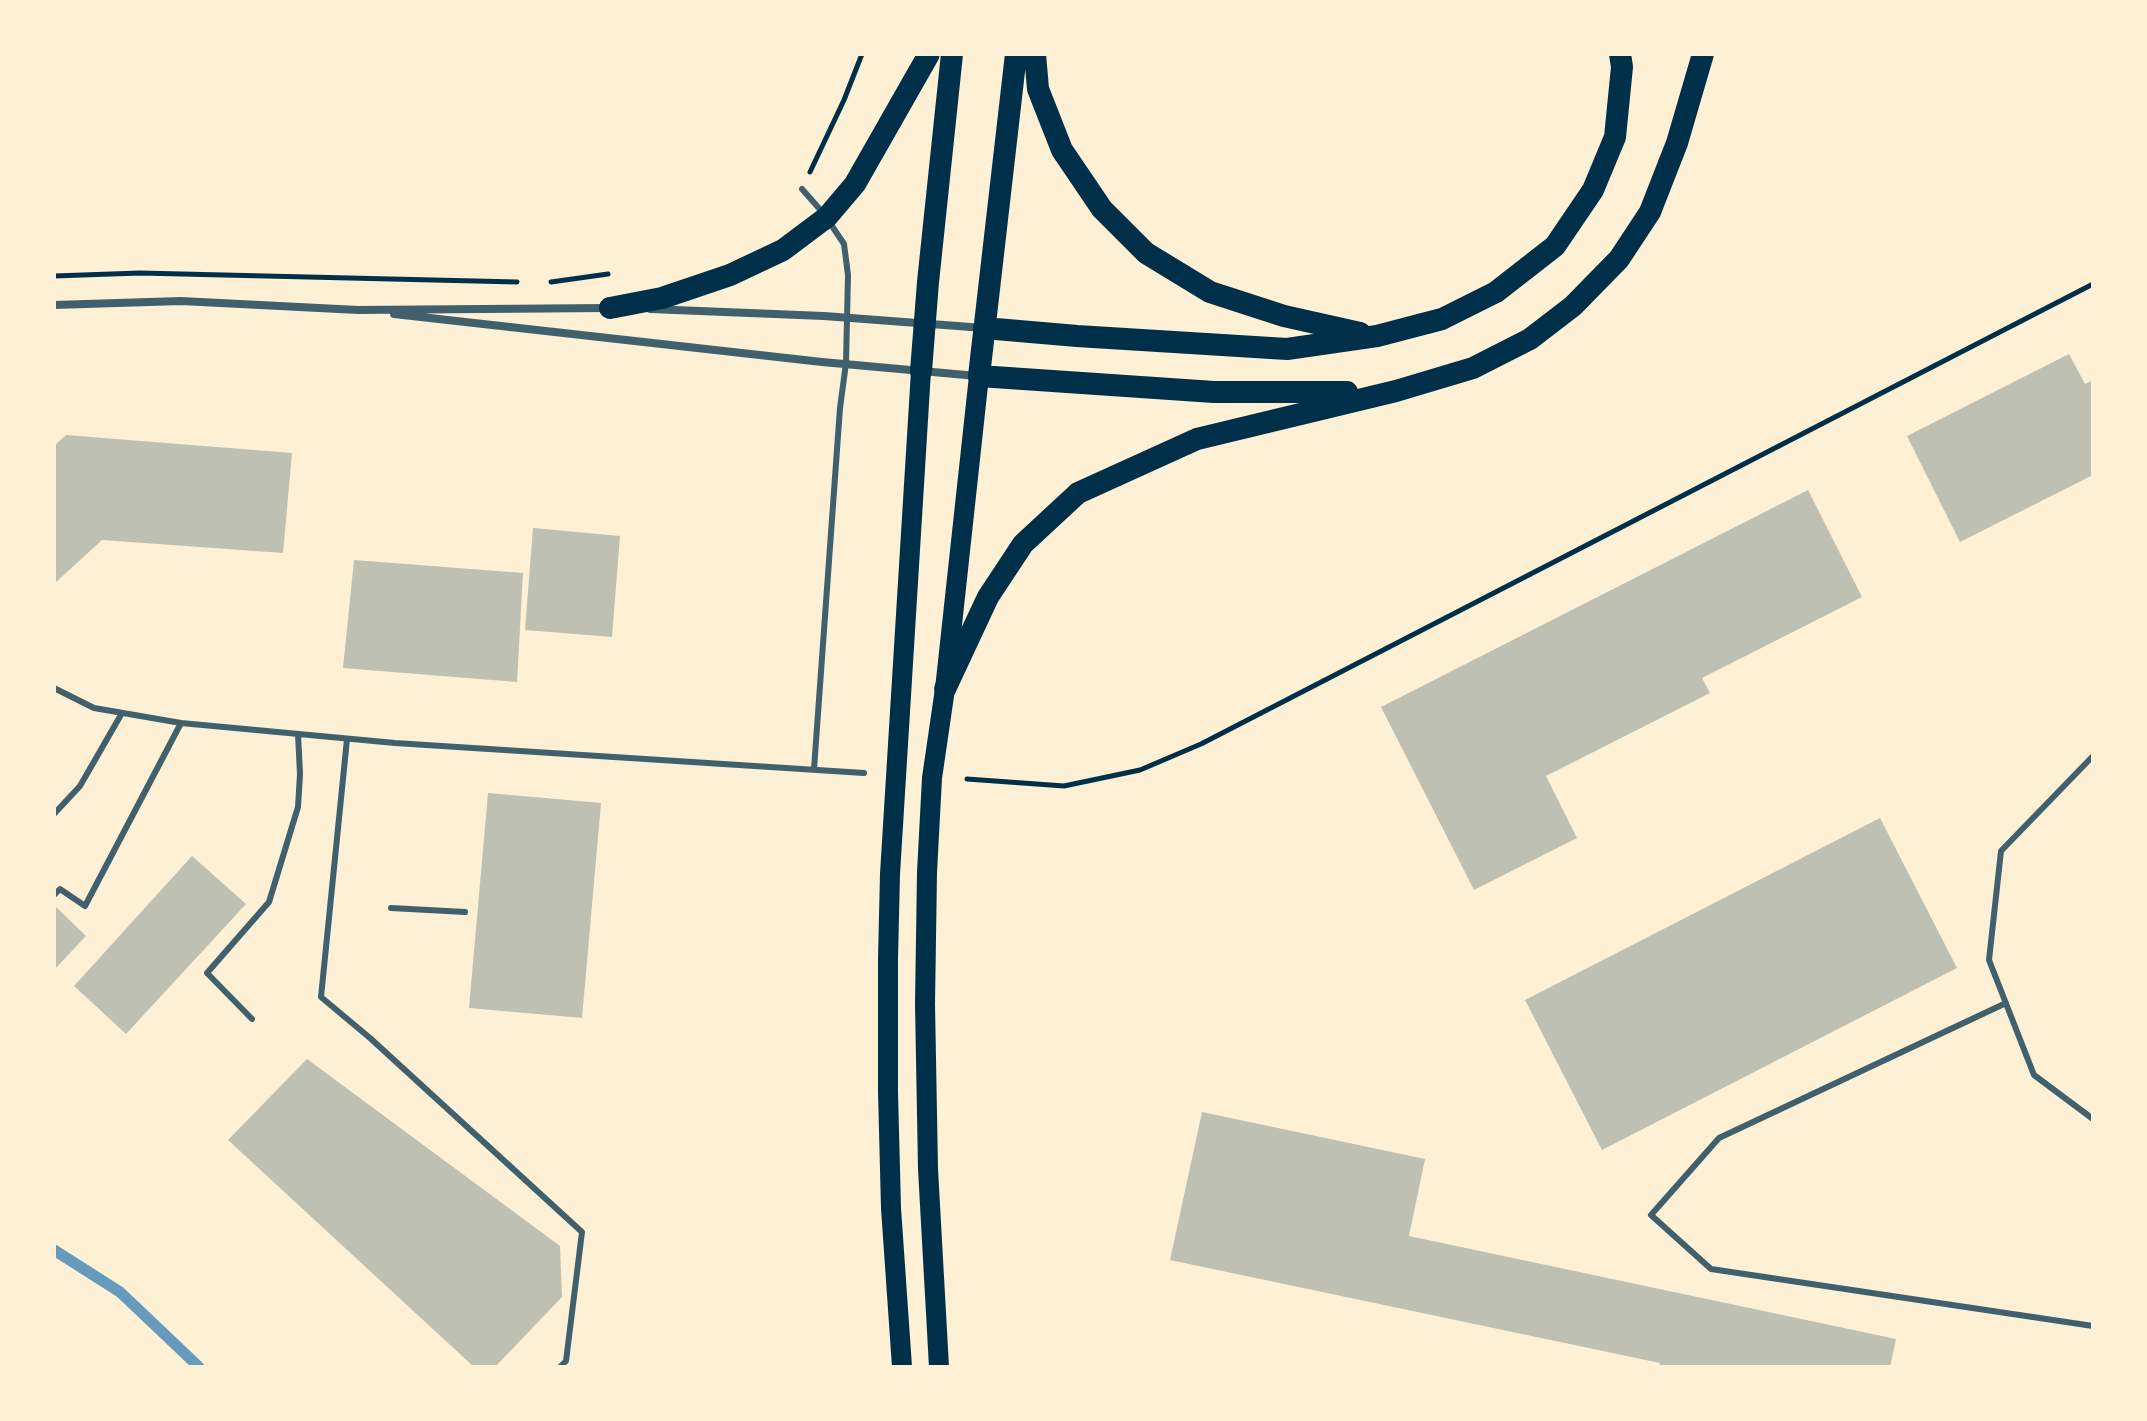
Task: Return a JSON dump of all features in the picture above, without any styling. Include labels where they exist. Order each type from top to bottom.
[{"type":"highway","points":[[610,308],[662,298],[730,275],[783,250],[827,217],[855,184],[929,54]]},
{"type":"highway","points":[[921,371],[952,54]]},
{"type":"highway","points":[[1016,54],[979,376],[1214,392],[1396,391]]},
{"type":"highway","points":[[1035,54],[1038,89],[1062,150],[1102,209],[1146,253],[1210,292],[1284,316],[1377,336]]},
{"type":"highway","points":[[984,328],[1287,349],[1377,336],[1442,319],[1496,292],[1555,246],[1593,190],[1615,137],[1622,67],[1620,54]]},
{"type":"highway","points":[[945,689],[988,597],[1023,544],[1078,493],[1197,439],[1396,391],[1473,368],[1530,339],[1573,306],[1619,259],[1650,212],[1677,143],[1703,54]]},
{"type":"main road","points":[[902,1367],[891,1208],[888,1092],[890,874],[921,371]]},
{"type":"main road","points":[[939,1367],[928,1169],[925,1004],[927,872],[931,793],[979,376]]},
{"type":"street","points":[[54,305],[181,301],[358,310],[979,376]]},
{"type":"street","points":[[358,310],[610,308],[847,318],[984,328]]},
{"type":"lane","points":[[802,189],[827,217],[844,244],[848,275],[846,363],[840,408],[814,769]]},
{"type":"lane","points":[[54,688],[94,708],[181,723],[395,743],[864,773]]},
{"type":"lane","points":[[54,814],[80,786],[122,713]]},
{"type":"lane","points":[[54,895],[60,889],[85,906],[181,723]]},
{"type":"lane","points":[[252,1019],[207,973],[269,902],[298,807],[298,734]]},
{"type":"lane","points":[[347,739],[321,997],[582,1232],[566,1361],[560,1367]]},
{"type":"lane","points":[[2093,756],[2001,851],[1989,960],[2034,1075],[2093,1119]]},
{"type":"lane","points":[[391,908],[465,912]]},
{"type":"lane","points":[[2006,1003],[1719,1138],[1651,1215],[1711,1269],[2093,1326]]},
{"type":"path","points":[[802,189],[862,54]]},
{"type":"path","points":[[54,276],[140,273],[531,283]]},
{"type":"path","points":[[546,283],[609,274]]},
{"type":"path","points":[[967,779],[1064,786],[1140,770],[1201,744],[2093,284]]},
{"type":"building","points":[[2069,354],[2085,384],[2093,380],[2093,475],[1960,542],[1907,436]]},
{"type":"building","points":[[66,435],[292,453],[283,553],[102,540],[54,584],[54,446]]},
{"type":"building","points":[[1808,490],[1862,597],[1702,678],[1710,693],[1546,776],[1577,838],[1474,890],[1381,707]]},
{"type":"building","points":[[533,528],[620,536],[612,637],[525,630]]},
{"type":"building","points":[[354,560],[523,573],[517,682],[343,668]]},
{"type":"building","points":[[488,793],[601,803],[582,1018],[469,1008]]},
{"type":"building","points":[[1880,818],[1957,968],[1602,1150],[1525,1000]]},
{"type":"building","points":[[192,856],[246,904],[126,1034],[74,986]]},
{"type":"building","points":[[54,905],[86,936],[54,970]]},
{"type":"building","points":[[307,1059],[560,1246],[562,1297],[495,1367],[474,1367],[228,1140]]},
{"type":"building","points":[[1202,1112],[1425,1159],[1409,1236],[1896,1339],[1890,1367],[1659,1367],[1660,1363],[1170,1260]]},
{"type":"waterway","points":[[54,1250],[120,1292],[199,1367]]}]
